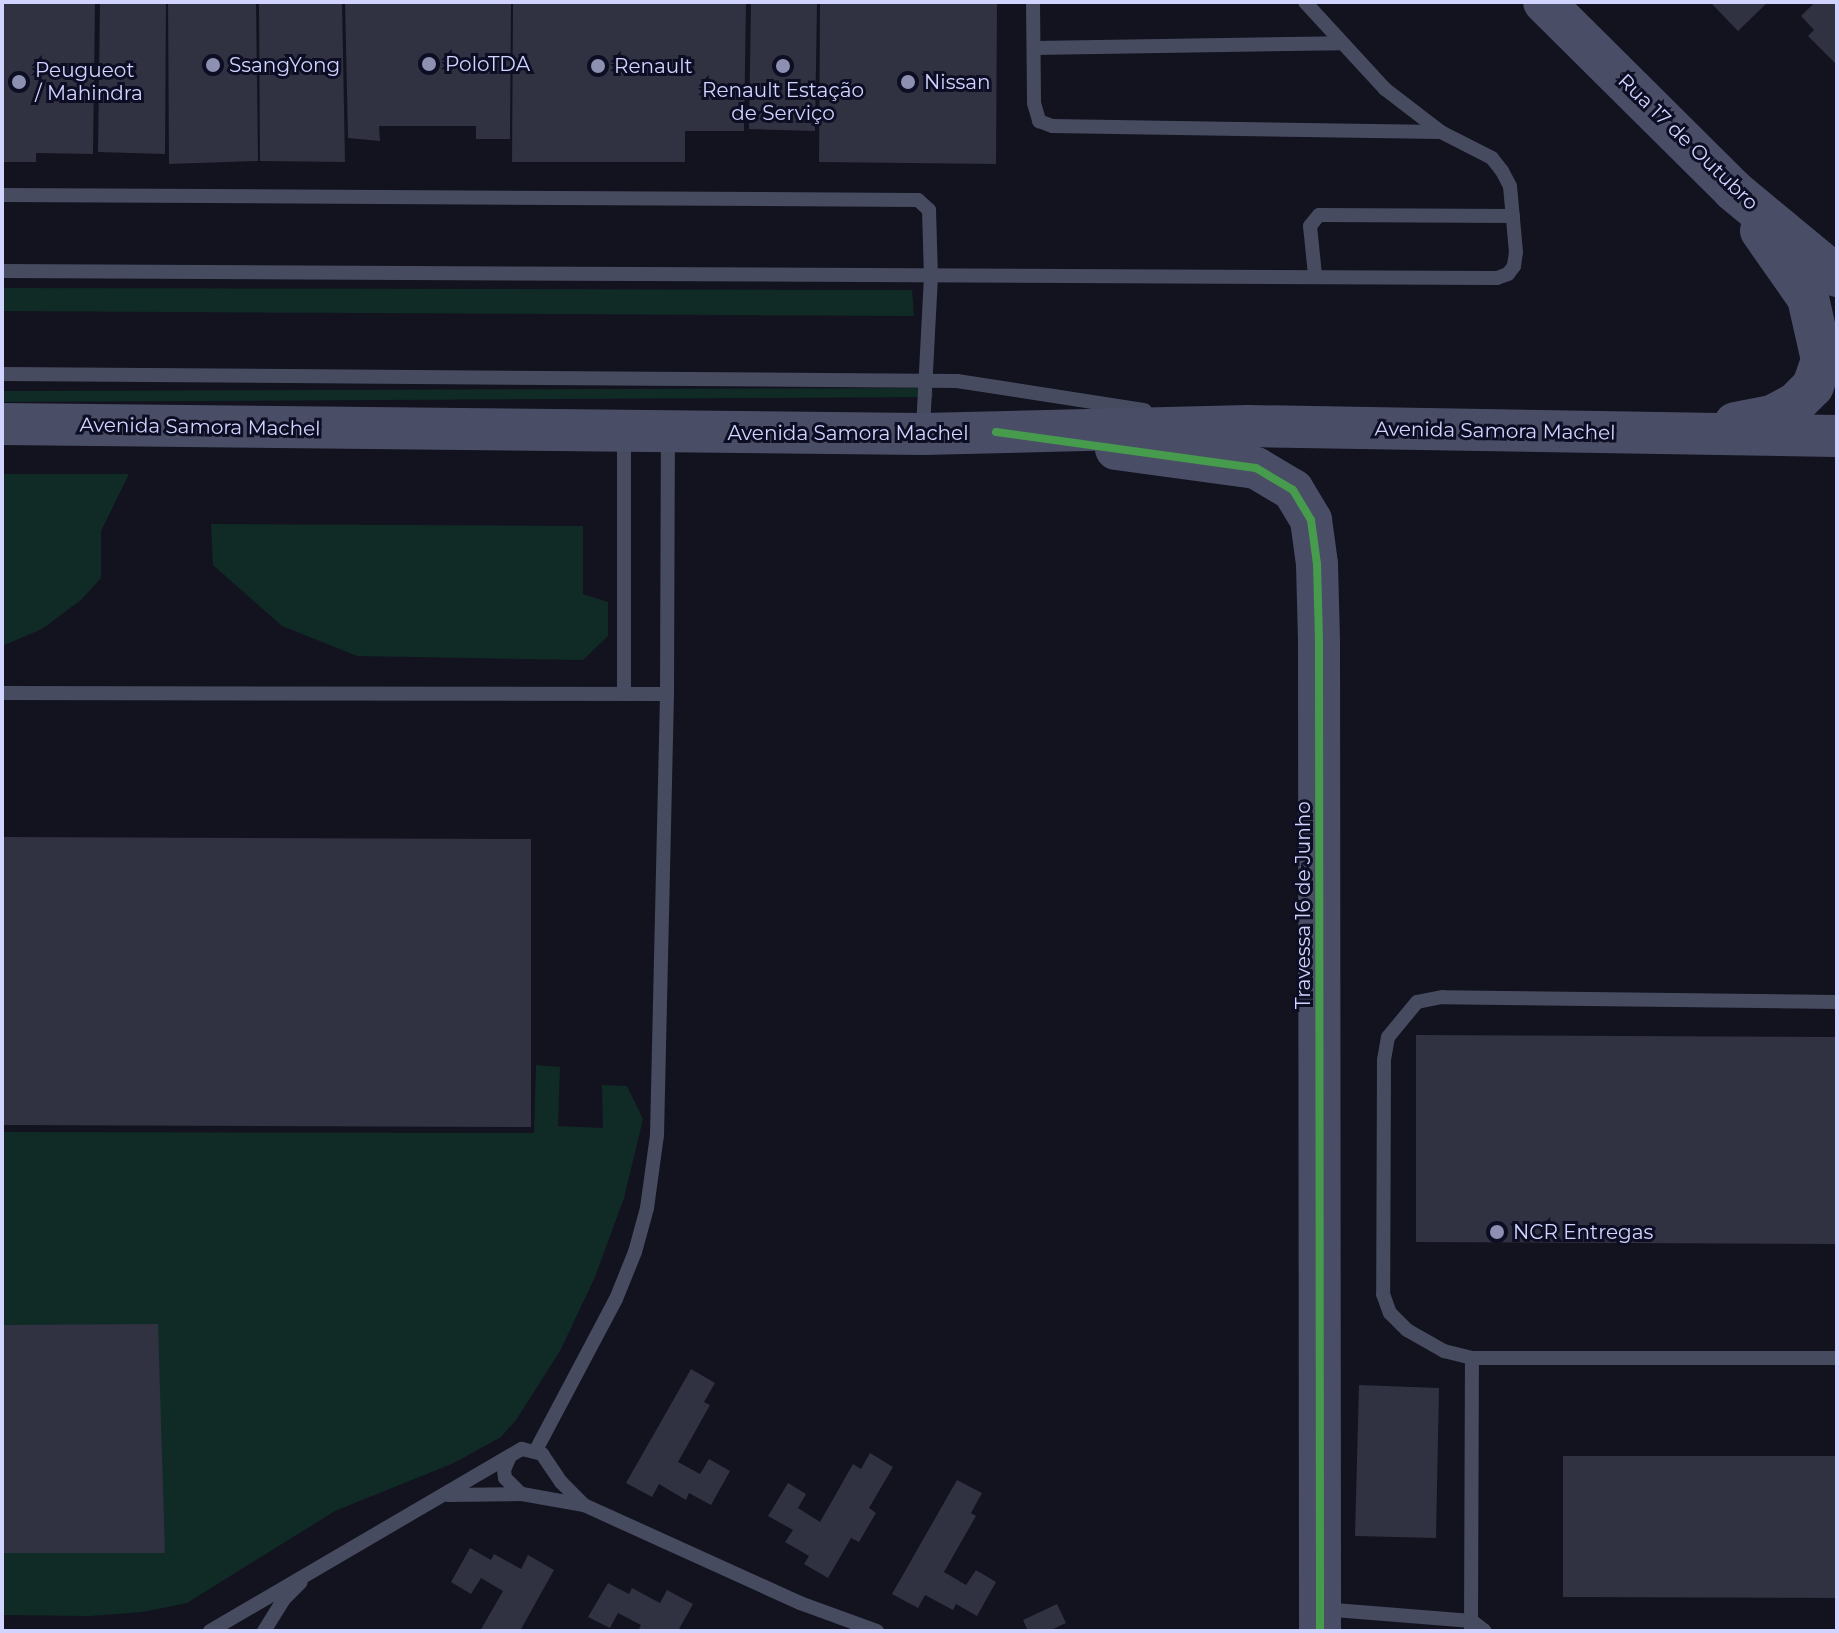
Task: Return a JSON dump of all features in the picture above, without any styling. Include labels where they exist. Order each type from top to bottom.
[{"type":"main road","name":"Rua 17 de Outubro","points":[[1544,2],[1733,190],[1837,276]]},
{"type":"main road","points":[[1675,434],[1772,416],[1813,386],[1822,360],[1808,298],[1733,190]]},
{"type":"main road","name":"Avenida Samora Machel","points":[[2,424],[923,434],[1248,426],[1837,436]]},
{"type":"main road","name":"Travessa 16 de Junho","points":[[996,432],[1256,468],[1293,490],[1311,520],[1317,564],[1319,641],[1320,1620]]},
{"type":"lane","points":[[1033,2],[1036,115],[1039,121],[1052,126],[1441,132]]},
{"type":"lane","points":[[2,271],[1497,278],[1508,274],[1514,266],[1510,186],[1492,158],[1441,132],[1385,89],[1305,2]]},
{"type":"lane","points":[[1034,48],[1342,43]]},
{"type":"lane","points":[[2,195],[911,199],[925,203],[929,210],[931,276],[923,434]]},
{"type":"lane","points":[[1315,275],[1310,226],[1319,215],[1513,216]]},
{"type":"lane","points":[[2,374],[957,381],[1248,426]]},
{"type":"lane","points":[[536,1450],[616,1299],[647,1208],[657,1135],[667,694],[668,432]]},
{"type":"lane","points":[[624,433],[624,694]]},
{"type":"lane","points":[[2,693],[667,694]]},
{"type":"lane","points":[[1837,1002],[1442,997],[1417,1002],[1388,1037],[1384,1060],[1383,1294],[1390,1313],[1407,1330],[1444,1351],[1472,1358],[1837,1358]]},
{"type":"lane","points":[[1472,1358],[1472,1626]]},
{"type":"lane","points":[[210,1631],[448,1495],[522,1449],[536,1450],[584,1505]]},
{"type":"lane","points":[[510,1456],[504,1470],[505,1478],[526,1494]]},
{"type":"lane","points":[[526,1494],[547,1484],[549,1464]]},
{"type":"lane","points":[[448,1495],[526,1494],[584,1505],[800,1603],[877,1631]]},
{"type":"lane","points":[[264,1631],[283,1600],[310,1573]]},
{"type":"lane","points":[[1320,1620],[1472,1626],[1485,1631]]},
{"type":"green space","points":[[2,288],[912,290],[914,316],[2,311]]},
{"type":"green space","points":[[932,388],[933,397],[2,402],[2,391]]},
{"type":"green space","points":[[2,474],[129,474],[101,531],[101,578],[81,600],[42,629],[2,646]]},
{"type":"green space","points":[[211,524],[583,526],[583,594],[608,602],[608,636],[583,660],[357,656],[282,626],[213,565]]},
{"type":"green space","points":[[536,1065],[560,1067],[558,1126],[603,1128],[602,1085],[627,1086],[643,1119],[624,1198],[595,1277],[560,1351],[516,1420],[501,1437],[454,1463],[335,1511],[187,1603],[143,1612],[90,1616],[2,1615],[2,1132],[534,1133]]},
{"type":"building","points":[[2,2],[95,2],[93,154],[36,153],[36,162],[2,162]]},
{"type":"building","points":[[100,2],[166,2],[165,154],[98,152]]},
{"type":"building","name":"SsangYong","points":[[168,2],[256,2],[258,161],[169,164]]},
{"type":"building","points":[[259,2],[342,2],[345,162],[260,161]]},
{"type":"building","name":"PoloTDA","points":[[345,2],[511,2],[510,139],[476,139],[476,126],[379,126],[380,141],[348,138]]},
{"type":"building","name":"Renault","points":[[513,2],[746,2],[744,131],[685,131],[685,162],[512,162]]},
{"type":"building","name":"Renault Estação de Serviço","points":[[751,2],[817,2],[815,131],[749,129]]},
{"type":"building","name":"Nissan","points":[[820,2],[997,2],[996,164],[819,162]]},
{"type":"building","points":[[1710,2],[1768,2],[1738,31]]},
{"type":"building","points":[[1815,2],[1837,2],[1837,65],[1808,36],[1814,30],[1801,16]]},
{"type":"building","points":[[2,837],[531,839],[531,1127],[2,1125]]},
{"type":"building","points":[[1416,1035],[1837,1037],[1837,1244],[1416,1242]]},
{"type":"building","points":[[158,1324],[165,1553],[2,1553],[2,1325]]},
{"type":"building","points":[[691,1369],[715,1383],[704,1402],[710,1405],[678,1462],[700,1474],[709,1459],[730,1471],[711,1505],[689,1493],[686,1500],[659,1484],[652,1497],[626,1483]]},
{"type":"building","points":[[1359,1385],[1439,1388],[1436,1538],[1355,1536]]},
{"type":"building","points":[[870,1453],[893,1467],[869,1508],[876,1513],[859,1542],[851,1538],[828,1578],[804,1564],[809,1556],[785,1542],[793,1530],[768,1516],[788,1483],[806,1494],[798,1508],[820,1522],[853,1464],[861,1469]]},
{"type":"building","points":[[1563,1456],[1837,1456],[1837,1598],[1563,1597]]},
{"type":"building","points":[[957,1480],[982,1493],[971,1513],[976,1516],[944,1572],[966,1585],[976,1570],[996,1582],[977,1616],[956,1604],[953,1610],[925,1595],[918,1608],[892,1594]]},
{"type":"building","points":[[470,1548],[491,1560],[494,1554],[521,1569],[528,1555],[554,1570],[520,1631],[480,1631],[503,1591],[481,1578],[471,1594],[451,1582]]},
{"type":"building","points":[[608,1583],[629,1594],[632,1588],[660,1603],[667,1590],[693,1604],[678,1631],[638,1631],[641,1625],[618,1613],[610,1628],[588,1617]]},
{"type":"building","points":[[1057,1604],[1066,1623],[1049,1631],[1028,1631],[1023,1620]]},
{"type":"cycle path","points":[[996,432],[1256,468],[1293,490],[1311,520],[1317,564],[1319,641],[1320,1631]]},
{"type":"place","name":"PoloTDA","points":[[429,64]]},
{"type":"place","name":"SsangYong","points":[[213,65]]},
{"type":"place","name":"Renault","points":[[598,66]]},
{"type":"place","name":"Renault Estação de Serviço","points":[[783,66]]},
{"type":"place","name":"Peugueot / Mahindra","points":[[19,82]]},
{"type":"place","name":"Nissan","points":[[908,82]]},
{"type":"place","name":"NCR Entregas","points":[[1497,1232]]}]
